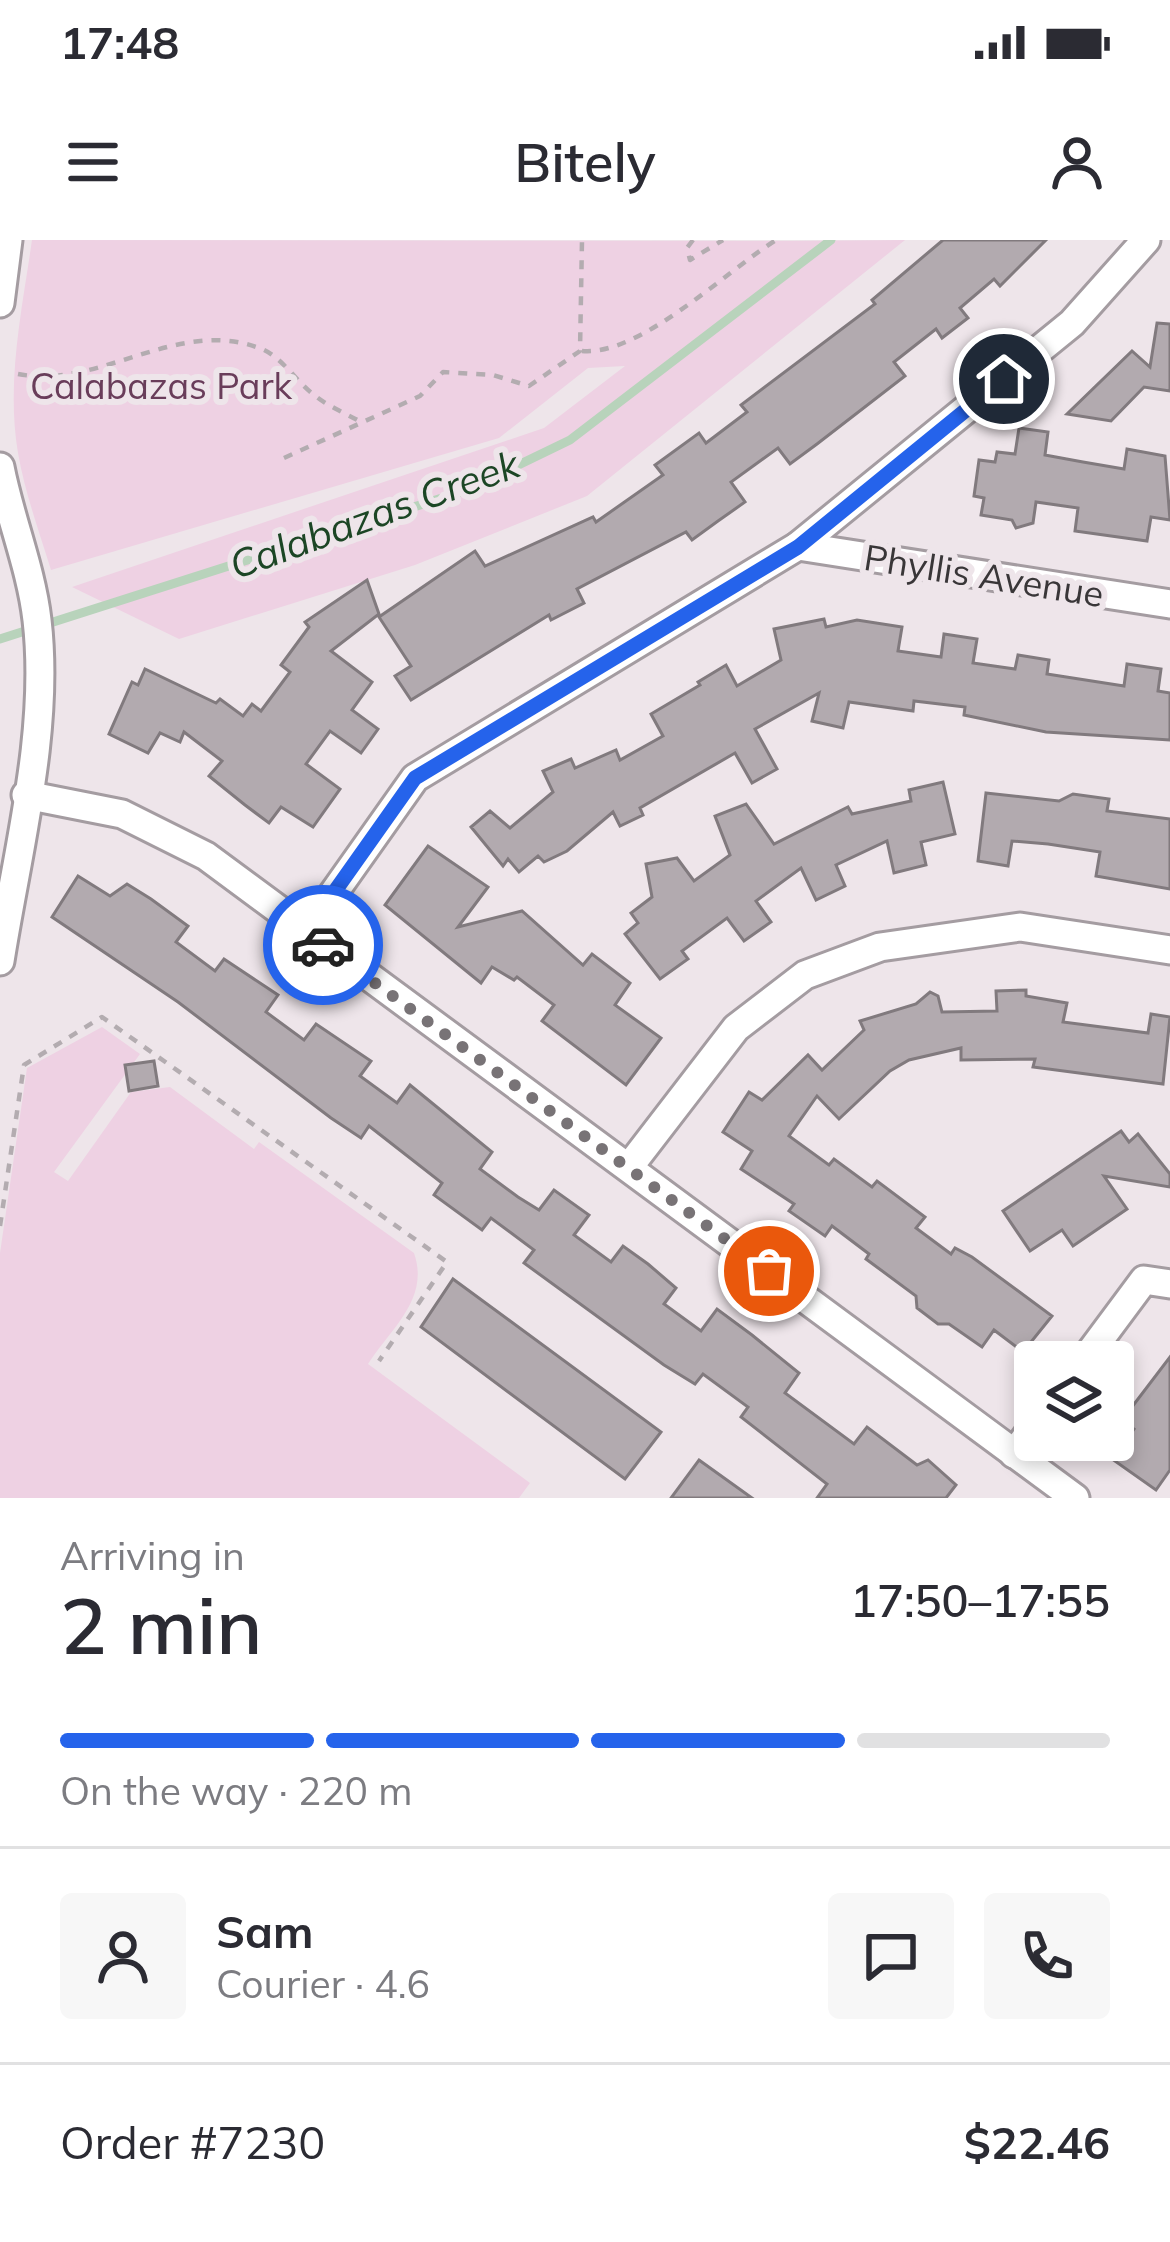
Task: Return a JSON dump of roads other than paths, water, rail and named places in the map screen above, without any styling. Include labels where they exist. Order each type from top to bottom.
[{"type":"street","points":[[0,303],[8,240]]},
{"type":"street","points":[[306,932],[415,778],[798,547],[1072,323],[1146,240]]},
{"type":"street","points":[[0,467],[37,617],[40,651],[26,795],[0,961]]},
{"type":"street","name":"Phyllis Avenue","points":[[798,547],[1170,604]]},
{"type":"street","points":[[26,795],[122,814],[206,856],[1014,1454]]},
{"type":"street","points":[[628,1168],[736,1028],[805,975],[880,947],[1020,927],[1170,950]]},
{"type":"street","points":[[1099,1341],[1144,1280],[1170,1284]]},
{"type":"street","points":[[1024,1461],[1075,1498]]},
{"type":"waterway","name":"Calabazas Creek","points":[[0,639],[467,490],[570,440],[831,240]]},
{"type":"park label","name":"Calabazas Park","points":[[161,385]]}]
